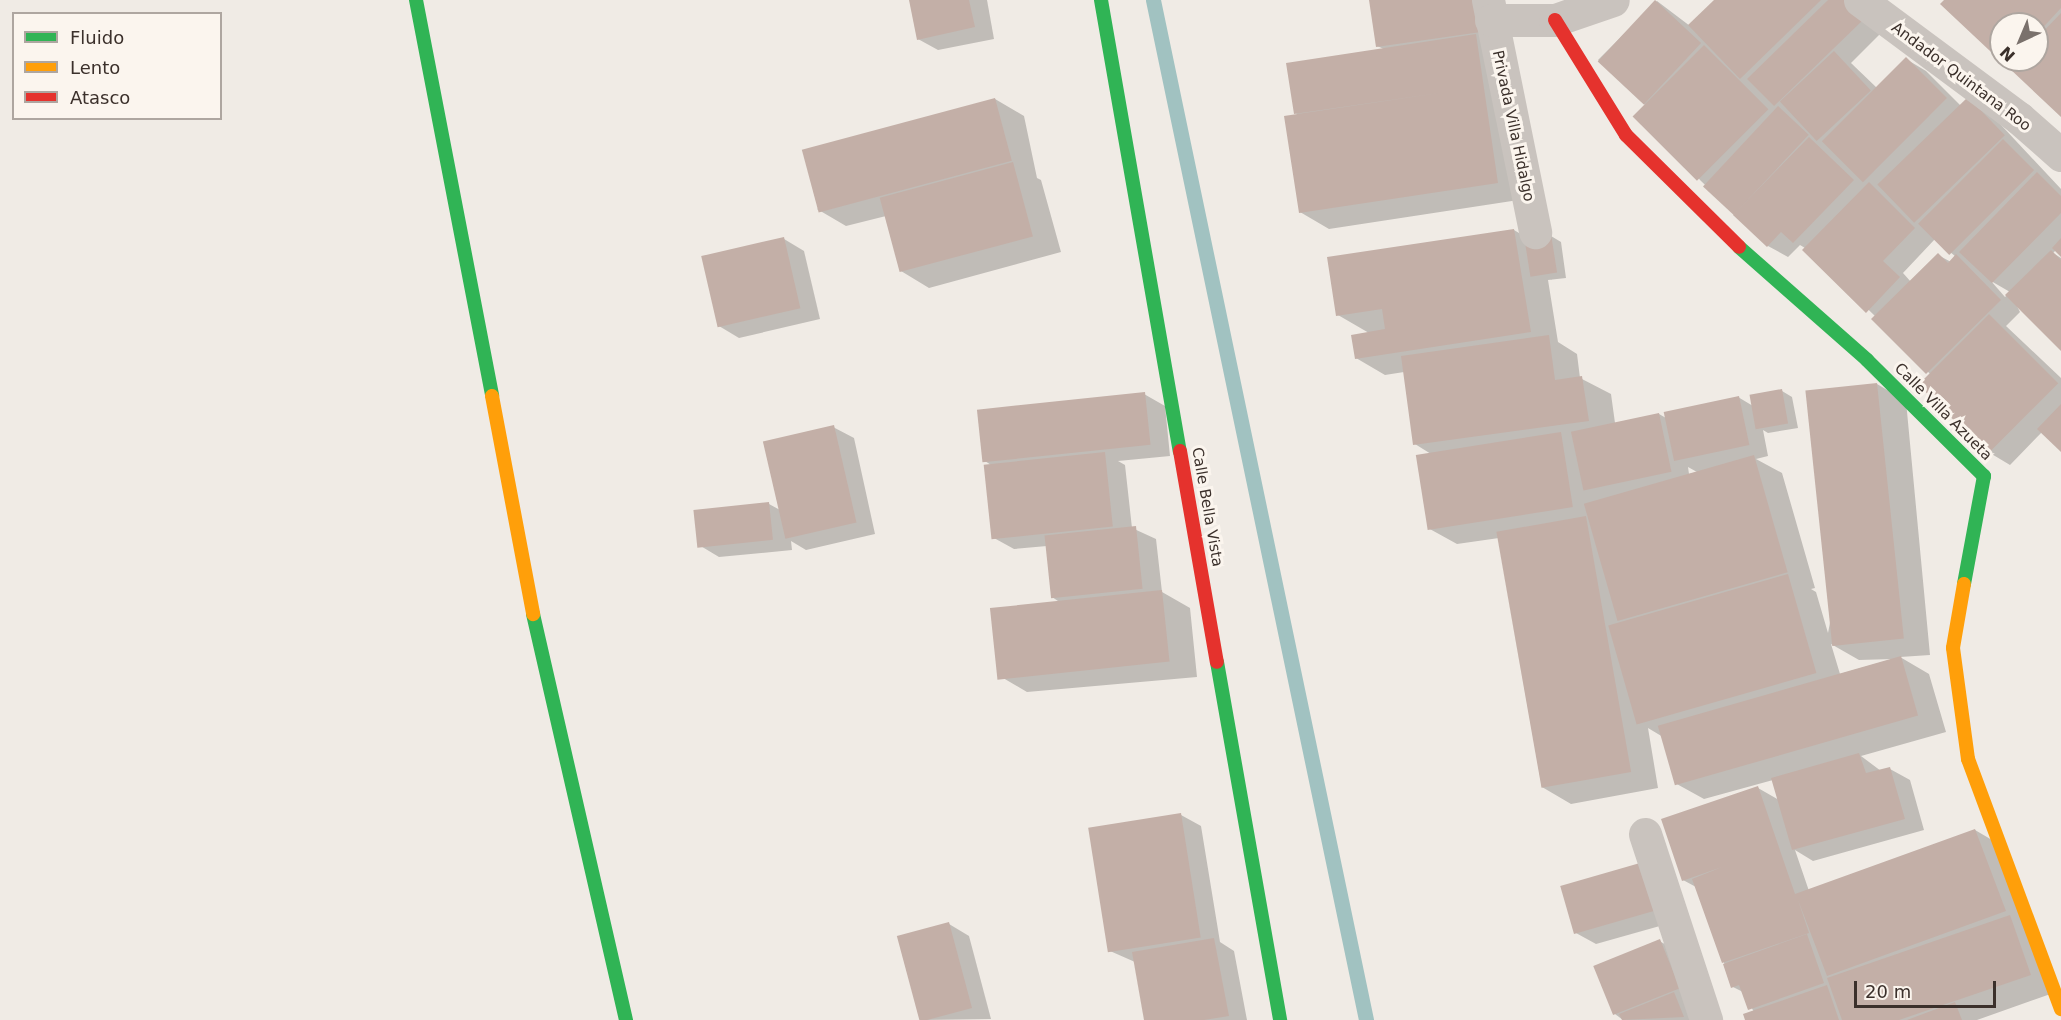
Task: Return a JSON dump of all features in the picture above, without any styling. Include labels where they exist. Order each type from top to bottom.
[{"type":"street","points":[[416,0],[540,649],[626,1020]]},
{"type":"street","name":"Calle Bella Vista","points":[[1101,0],[1280,1020]]},
{"type":"street","points":[[1490,10],[1555,20],[1613,0]]},
{"type":"street","name":"Andador Quintana Roo","points":[[1860,0],[2019,118],[2061,155]]},
{"type":"street","name":"Privada Villa Hidalgo","points":[[1490,10],[1535,232]]},
{"type":"street","name":"Calle Villa Azueta","points":[[1555,20],[1626,135],[1744,252],[1867,360],[1983,476],[1953,648],[1968,759],[2061,1009]]},
{"type":"street","points":[[1645,834],[1706,1020]]},
{"type":"building","points":[[909,0],[969,0],[975,27],[917,40]]},
{"type":"building","points":[[1369,0],[1477,0],[1481,32],[1376,47]]},
{"type":"building","points":[[1655,0],[1701,43],[1644,104],[1598,61]]},
{"type":"building","points":[[1714,0],[1821,0],[1740,79],[1688,25]]},
{"type":"building","points":[[1828,0],[1845,0],[1863,20],[1774,106],[1747,79]]},
{"type":"building","points":[[1944,0],[2061,0],[2061,8],[2049,21],[2049,12],[1989,12],[1989,50],[1940,4]]},
{"type":"building","points":[[2061,13],[2061,117],[2013,72],[2049,72],[2049,26]]},
{"type":"building","points":[[1476,34],[1498,183],[1299,213],[1284,116],[1446,92],[1294,114],[1286,63]]},
{"type":"building","points":[[1704,45],[1768,109],[1697,181],[1633,116]]},
{"type":"building","points":[[1834,51],[1871,90],[1817,141],[1780,101]]},
{"type":"building","points":[[1906,57],[1947,98],[1863,182],[1822,141]]},
{"type":"building","points":[[1968,97],[2005,135],[1914,223],[1877,185]]},
{"type":"building","points":[[995,98],[1012,161],[819,213],[802,150]]},
{"type":"building","points":[[1778,106],[1809,135],[1734,215],[1703,186]]},
{"type":"building","points":[[1809,137],[1854,180],[1793,243],[1781,232],[1767,247],[1733,215]]},
{"type":"building","points":[[2003,139],[2034,170],[1949,255],[1918,224]]},
{"type":"building","points":[[1013,162],[1033,236],[900,272],[880,198]]},
{"type":"building","points":[[2037,172],[2061,196],[2061,213],[1992,283],[1959,252]]},
{"type":"building","points":[[1869,182],[1915,228],[1883,261],[1900,277],[1866,313],[1802,250]]},
{"type":"building","points":[[1514,229],[1531,332],[1355,359],[1351,335],[1385,329],[1382,309],[1336,316],[1327,257]]},
{"type":"building","points":[[1551,234],[1557,273],[1530,277],[1524,238]]},
{"type":"building","points":[[784,237],[800,308],[718,327],[701,256]]},
{"type":"building","points":[[2061,238],[2061,257],[2052,248]]},
{"type":"building","points":[[2051,250],[2061,260],[2061,351],[2005,295]]},
{"type":"building","points":[[1938,253],[1948,263],[1956,254],[2001,300],[1926,374],[1871,319]]},
{"type":"building","points":[[1989,314],[2058,383],[1988,454],[1918,385]]},
{"type":"building","points":[[1549,335],[1555,380],[1582,376],[1589,421],[1413,445],[1401,356]]},
{"type":"building","points":[[1877,383],[1904,639],[1832,646],[1805,391]]},
{"type":"building","points":[[1782,389],[1788,423],[1756,429],[1750,395]]},
{"type":"building","points":[[1145,392],[1151,445],[982,462],[977,410]]},
{"type":"building","points":[[1739,396],[1749,445],[1674,461],[1664,412]]},
{"type":"building","points":[[2061,404],[2061,452],[2037,429]]},
{"type":"building","points":[[1659,413],[1671,472],[1583,490],[1571,432]]},
{"type":"building","points":[[834,425],[856,522],[785,539],[763,441]]},
{"type":"building","points":[[1561,432],[1573,507],[1428,530],[1416,455]]},
{"type":"building","points":[[1105,452],[1113,527],[992,539],[984,465]]},
{"type":"building","points":[[1754,455],[1788,572],[1617,621],[1584,504]]},
{"type":"building","points":[[769,502],[773,540],[697,548],[693,510]]},
{"type":"building","points":[[1586,516],[1631,772],[1542,788],[1496,532]]},
{"type":"building","points":[[1136,526],[1143,589],[1051,598],[1045,536]]},
{"type":"building","points":[[1788,574],[1816,673],[1637,725],[1608,626]]},
{"type":"building","points":[[1162,590],[1170,662],[997,680],[990,608]]},
{"type":"building","points":[[1901,656],[1918,716],[1675,785],[1658,726]]},
{"type":"building","points":[[1859,753],[1866,773],[1890,767],[1905,819],[1792,850],[1771,778]]},
{"type":"building","points":[[1758,786],[1795,894],[1975,829],[2006,911],[1827,976],[1798,900],[1809,933],[1722,963],[1692,879],[1722,867],[1682,881],[1661,819]]},
{"type":"building","points":[[1181,813],[1201,937],[1108,952],[1088,828]]},
{"type":"building","points":[[1640,863],[1654,911],[1574,934],[1560,886]]},
{"type":"building","points":[[2010,915],[2031,975],[1899,1020],[1842,1020],[1827,978]]},
{"type":"building","points":[[949,922],[972,1008],[919,1020],[897,936]]},
{"type":"building","points":[[1807,934],[1824,983],[1748,1010],[1739,985],[1731,988],[1723,964]]},
{"type":"building","points":[[1214,938],[1229,1016],[1204,1020],[1144,1020],[1132,952]]},
{"type":"building","points":[[1660,939],[1680,988],[1613,1015],[1593,966]]},
{"type":"building","points":[[1827,985],[1839,1020],[1745,1020],[1743,1014]]},
{"type":"building","points":[[1674,992],[1684,1017],[1622,1020],[1619,1014]]},
{"type":"building","points":[[1955,1002],[1962,1020],[1907,1020]]},
{"type":"waterway","points":[[1153,0],[1366,1020]]},
{"type":"traffic: fast","points":[[416,0],[492,396]]},
{"type":"traffic: fast","points":[[1101,0],[1180,451]]},
{"type":"traffic: fast","points":[[1739,247],[1867,360],[1984,476],[1964,584]]},
{"type":"traffic: fast","points":[[533,614],[626,1020]]},
{"type":"traffic: fast","points":[[1217,662],[1280,1020]]},
{"type":"traffic: slow","points":[[492,396],[533,614]]},
{"type":"traffic: slow","points":[[1964,584],[1953,648],[1968,759],[2061,1009]]},
{"type":"traffic: jam","points":[[1555,20],[1626,135],[1739,247]]},
{"type":"traffic: jam","points":[[1180,451],[1217,662]]}]
